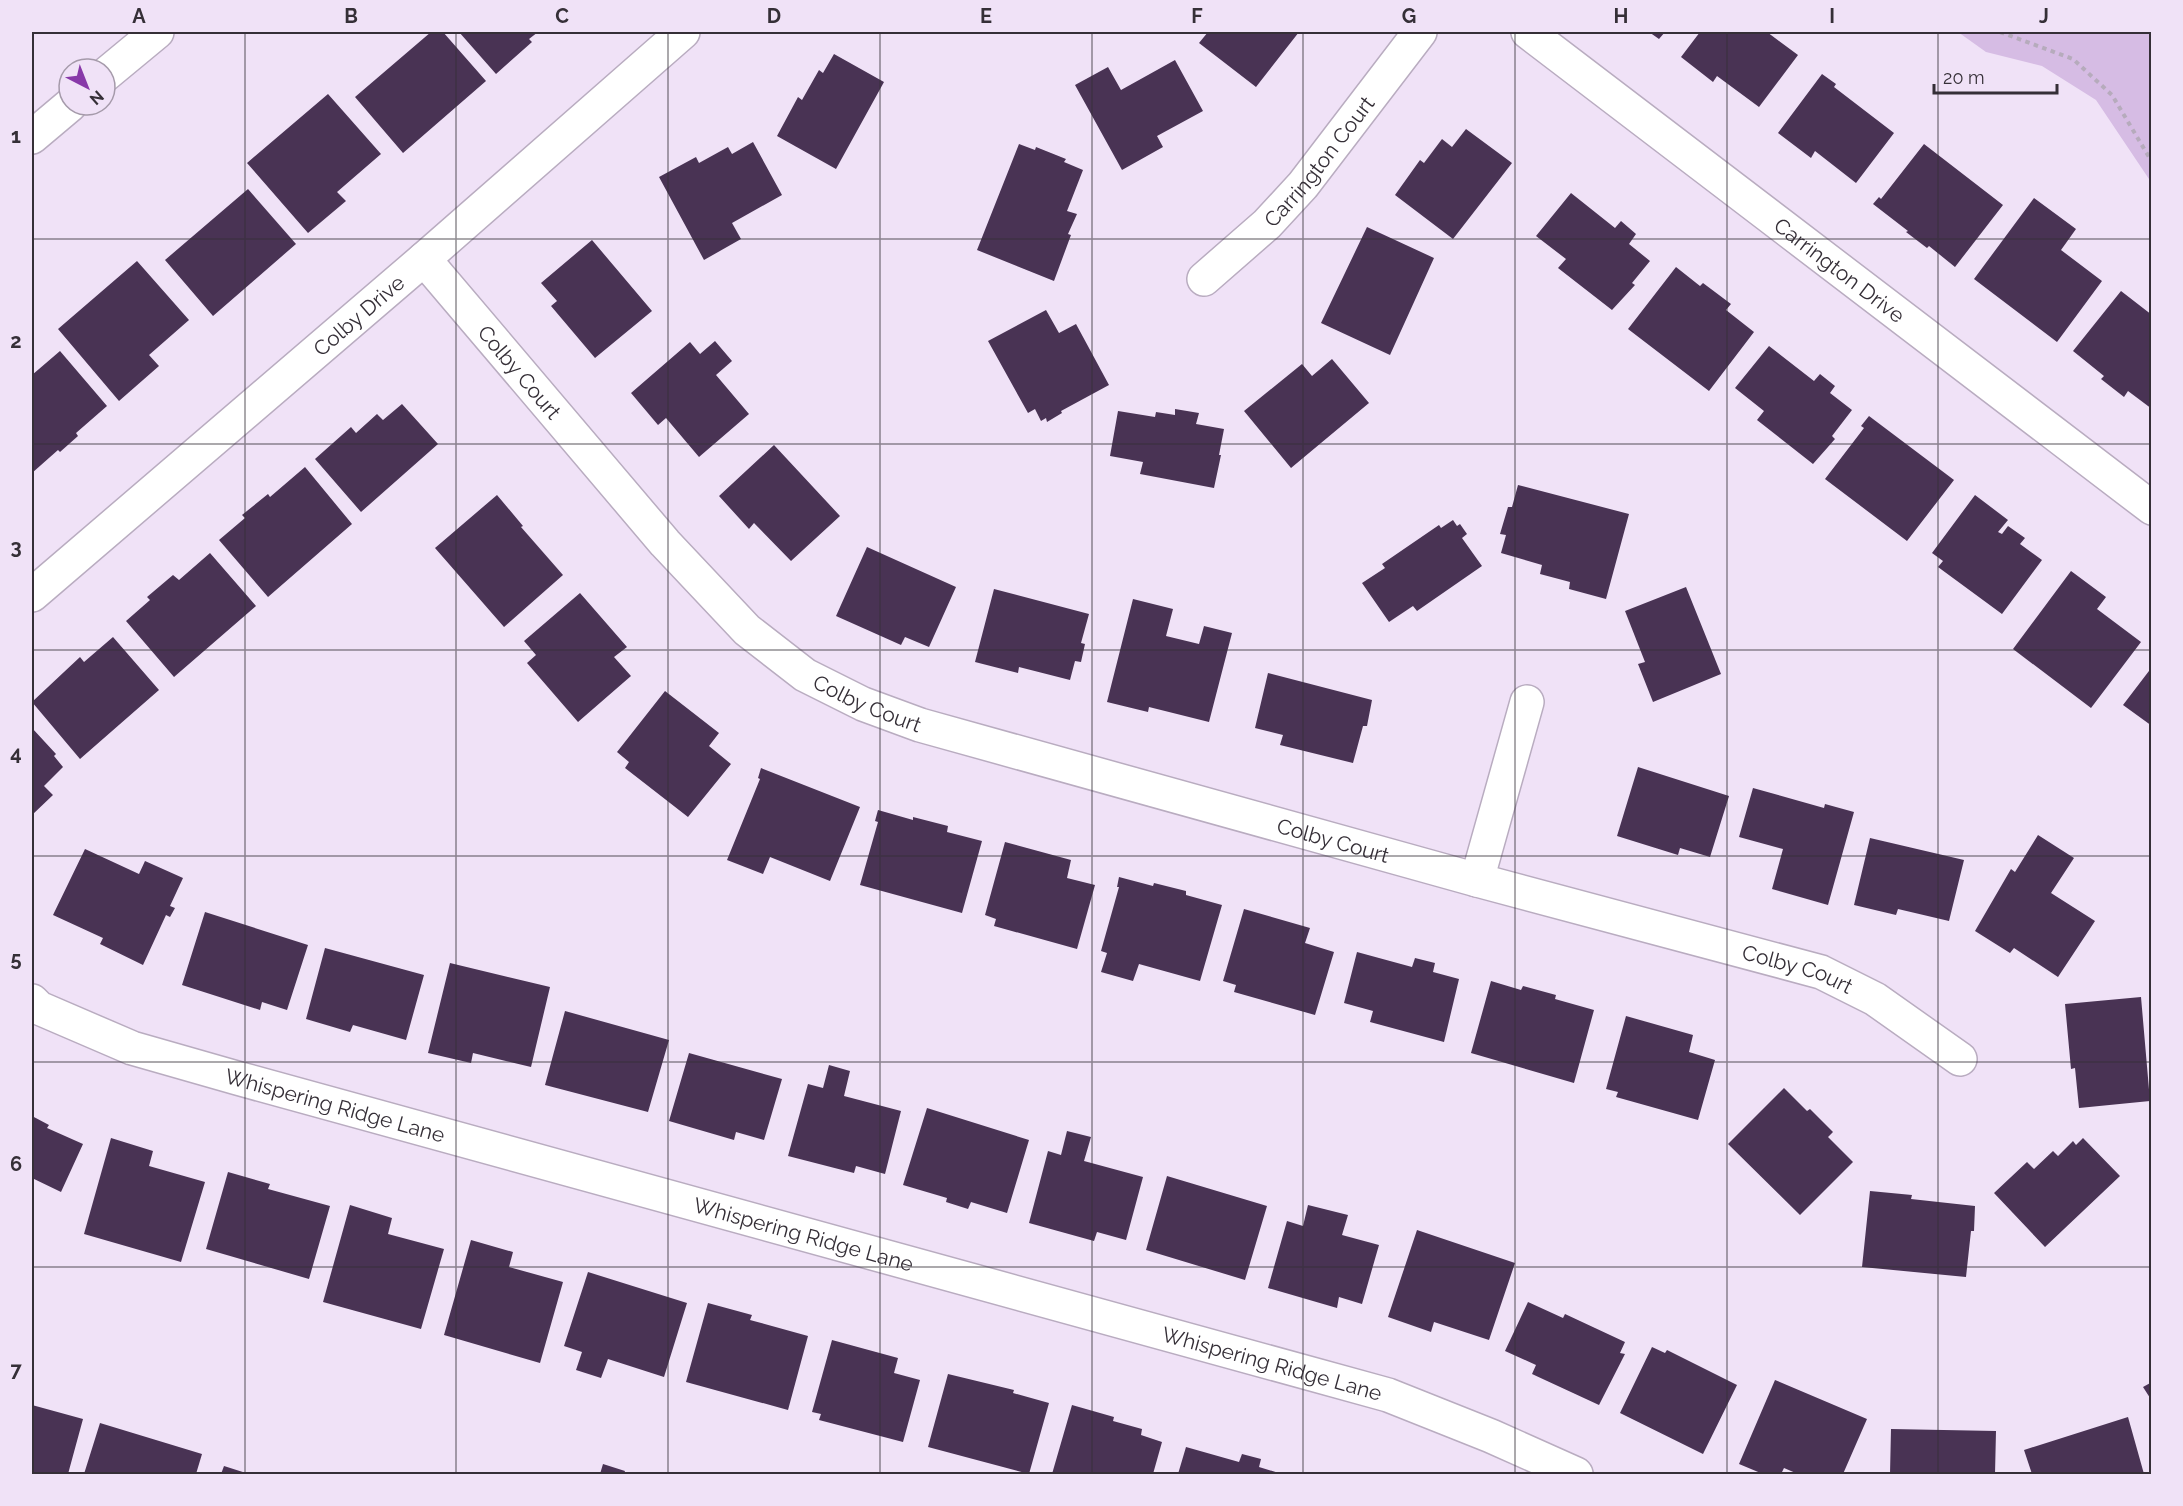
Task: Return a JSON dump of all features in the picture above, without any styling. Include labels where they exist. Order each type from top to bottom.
[{"type":"street","points":[[117,65],[157,32]]},
{"type":"street","name":"Colby Drive","points":[[32,595],[424,259],[682,32]]},
{"type":"street","name":"Carrington Court","points":[[1204,279],[1267,224],[1303,185],[1420,32]]},
{"type":"street","name":"Carrington Drive","points":[[1528,32],[2151,508]]},
{"type":"street","points":[[32,137],[57,116]]},
{"type":"street","name":"Colby Court","points":[[424,259],[665,543],[747,630],[805,675],[863,704],[920,725],[1477,880],[1821,972],[1875,999],[1960,1059]]},
{"type":"street","points":[[1477,880],[1527,702]]},
{"type":"street","name":"Whispering Ridge Lane","points":[[32,1001],[39,1008],[132,1048],[1388,1395],[1491,1436],[1576,1474]]},
{"type":"path","points":[[2000,32],[2073,59],[2112,95],[2151,162]]},
{"type":"shaded area","points":[[1958,32],[2151,32],[2151,182],[2096,100],[2042,66],[1986,52]]},
{"type":"building","points":[[431,32],[443,32],[486,81],[403,153],[355,97]]},
{"type":"building","points":[[459,32],[538,32],[529,39],[532,42],[496,74]]},
{"type":"building","points":[[1208,32],[1299,32],[1256,87],[1199,43]]},
{"type":"building","points":[[1649,32],[1665,32],[1659,39]]},
{"type":"building","points":[[1700,32],[1767,32],[1798,55],[1759,107],[1717,76],[1713,82],[1681,57]]},
{"type":"building","points":[[834,54],[884,82],[836,169],[777,136],[798,97],[802,100],[819,70],[823,73]]},
{"type":"building","points":[[1175,60],[1203,111],[1157,136],[1163,147],[1122,170],[1075,85],[1108,67],[1121,90]]},
{"type":"building","points":[[1822,74],[1836,84],[1834,87],[1894,133],[1856,183],[1815,151],[1811,158],[1778,133]]},
{"type":"building","points":[[328,94],[381,154],[337,192],[346,201],[308,233],[247,163]]},
{"type":"building","points":[[1466,129],[1512,163],[1453,239],[1395,195],[1420,160],[1424,163],[1442,139],[1452,147]]},
{"type":"building","points":[[753,142],[782,195],[732,223],[741,239],[704,260],[659,177],[696,157],[699,163],[728,147],[732,154]]},
{"type":"building","points":[[1019,144],[1035,150],[1036,147],[1066,159],[1064,162],[1083,170],[1067,211],[1077,214],[1068,234],[1071,235],[1054,281],[977,250]]},
{"type":"building","points":[[1924,144],[2003,205],[1955,267],[1929,246],[1927,248],[1906,232],[1908,231],[1873,204],[1879,197],[1881,199]]},
{"type":"building","points":[[248,189],[296,244],[213,316],[165,260]]},
{"type":"building","points":[[1571,193],[1615,228],[1621,221],[1636,234],[1629,244],[1650,261],[1632,283],[1635,285],[1612,310],[1558,268],[1566,259],[1536,236]]},
{"type":"building","points":[[2034,198],[2076,229],[2061,250],[2102,281],[2057,342],[1974,279]]},
{"type":"building","points":[[1367,227],[1434,258],[1390,355],[1321,323]]},
{"type":"building","points":[[592,240],[652,311],[595,358],[551,306],[557,301],[541,283]]},
{"type":"building","points":[[137,261],[189,320],[149,355],[159,366],[119,401],[58,329]]},
{"type":"building","points":[[1676,267],[1700,286],[1703,283],[1731,304],[1726,310],[1754,332],[1709,391],[1628,329]]},
{"type":"building","points":[[2121,291],[2152,315],[2152,409],[2128,391],[2124,397],[2101,379],[2104,376],[2073,351]]},
{"type":"building","points":[[1046,310],[1059,333],[1076,324],[1109,385],[1061,411],[1062,413],[1047,422],[1046,418],[1041,421],[1035,409],[1028,413],[988,341]]},
{"type":"building","points":[[715,341],[732,361],[716,375],[749,414],[699,457],[666,418],[658,425],[631,393],[690,342],[700,354]]},
{"type":"building","points":[[1769,346],[1814,381],[1820,374],[1835,386],[1830,393],[1852,410],[1832,436],[1835,439],[1813,464],[1757,420],[1764,411],[1735,388]]},
{"type":"building","points":[[60,351],[107,406],[76,433],[78,436],[32,473],[32,375]]},
{"type":"building","points":[[1332,359],[1369,403],[1291,468],[1244,411],[1302,364],[1312,376]]},
{"type":"building","points":[[402,404],[438,444],[361,512],[315,459],[351,427],[356,433],[377,414],[383,420]]},
{"type":"building","points":[[1175,409],[1199,413],[1196,424],[1224,429],[1214,488],[1140,474],[1143,462],[1110,456],[1118,411],[1155,417],[1156,412],[1175,415]]},
{"type":"building","points":[[1869,416],[1954,480],[1907,541],[1825,479],[1864,428],[1861,426]]},
{"type":"building","points":[[774,445],[840,516],[791,561],[754,523],[749,529],[719,496]]},
{"type":"building","points":[[305,467],[352,524],[268,597],[219,540],[245,518],[242,515],[268,494],[270,497]]},
{"type":"building","points":[[1518,485],[1629,514],[1606,599],[1569,589],[1570,582],[1540,574],[1542,565],[1501,553],[1506,535],[1500,534],[1508,507],[1512,507]]},
{"type":"building","points":[[497,495],[523,526],[521,527],[563,575],[504,627],[435,548]]},
{"type":"building","points":[[1975,495],[2008,520],[1998,532],[2002,534],[2008,526],[2025,538],[2020,544],[2042,560],[2002,614],[1938,567],[1943,561],[1932,553]]},
{"type":"building","points":[[1453,520],[1457,526],[1460,524],[1467,534],[1462,538],[1482,566],[1417,611],[1413,606],[1389,622],[1362,583],[1385,568],[1382,564],[1439,525],[1441,528]]},
{"type":"building","points":[[867,547],[956,587],[929,647],[905,637],[901,645],[836,616]]},
{"type":"building","points":[[210,553],[256,606],[174,677],[126,621],[150,600],[147,597],[173,575],[179,580]]},
{"type":"building","points":[[2071,571],[2106,597],[2097,609],[2141,642],[2091,708],[2013,649]]},
{"type":"building","points":[[1686,587],[1721,674],[1653,702],[1638,664],[1645,662],[1625,611]]},
{"type":"building","points":[[994,589],[1089,614],[1081,643],[1085,644],[1081,662],[1075,661],[1070,680],[1019,667],[1018,673],[975,662]]},
{"type":"building","points":[[580,593],[627,647],[614,657],[631,676],[578,722],[527,663],[536,655],[524,641]]},
{"type":"building","points":[[1133,599],[1173,609],[1166,636],[1199,644],[1204,626],[1232,633],[1209,722],[1149,707],[1148,712],[1107,702]]},
{"type":"building","points":[[113,637],[159,690],[80,759],[32,702],[80,657],[84,662]]},
{"type":"building","points":[[2152,667],[2152,726],[2123,705]]},
{"type":"building","points":[[1268,673],[1372,700],[1367,726],[1363,726],[1353,763],[1280,745],[1283,735],[1255,728]]},
{"type":"building","points":[[665,691],[719,733],[709,746],[731,764],[688,817],[625,768],[629,762],[617,752]]},
{"type":"building","points":[[32,728],[56,754],[54,756],[63,767],[44,786],[53,795],[32,815]]},
{"type":"building","points":[[1638,767],[1729,796],[1710,857],[1680,848],[1678,855],[1617,836]]},
{"type":"building","points":[[761,768],[860,807],[830,881],[770,857],[763,874],[727,860],[760,779],[758,778]]},
{"type":"building","points":[[1753,788],[1824,808],[1825,804],[1854,812],[1828,905],[1772,889],[1783,849],[1739,837]]},
{"type":"building","points":[[878,810],[913,820],[913,817],[948,826],[947,832],[982,841],[962,913],[860,885],[878,822],[875,821]]},
{"type":"building","points":[[2038,835],[2074,858],[2051,893],[2095,921],[2058,977],[2014,948],[2010,953],[1975,931],[2011,869],[2015,872]]},
{"type":"building","points":[[1870,838],[1964,860],[1949,921],[1898,909],[1896,915],[1854,905]]},
{"type":"building","points":[[1005,842],[1071,860],[1067,878],[1095,885],[1077,949],[994,926],[996,919],[985,915]]},
{"type":"building","points":[[85,849],[139,874],[145,861],[183,878],[170,906],[175,908],[170,917],[166,915],[143,965],[100,944],[103,938],[53,915]]},
{"type":"building","points":[[1119,877],[1153,886],[1154,883],[1186,891],[1186,895],[1222,905],[1200,981],[1139,964],[1133,981],[1101,972],[1107,953],[1101,951],[1119,887],[1117,887]]},
{"type":"building","points":[[1244,909],[1310,928],[1305,943],[1334,952],[1315,1015],[1234,992],[1236,985],[1223,981]]},
{"type":"building","points":[[205,912],[308,945],[287,1010],[262,1002],[260,1010],[182,985]]},
{"type":"building","points":[[325,948],[424,975],[406,1040],[353,1025],[350,1032],[306,1019]]},
{"type":"building","points":[[1357,952],[1412,967],[1415,958],[1435,963],[1433,972],[1459,979],[1444,1042],[1370,1022],[1373,1011],[1344,1003]]},
{"type":"building","points":[[450,963],[550,987],[531,1067],[473,1053],[471,1063],[428,1053]]},
{"type":"building","points":[[1491,981],[1521,990],[1523,986],[1556,995],[1555,999],[1594,1010],[1574,1083],[1471,1053]]},
{"type":"building","points":[[2141,997],[2150,1101],[2079,1108],[2075,1068],[2071,1069],[2065,1004]]},
{"type":"building","points":[[565,1011],[669,1040],[648,1112],[545,1085]]},
{"type":"building","points":[[1626,1016],[1693,1035],[1689,1052],[1715,1060],[1698,1120],[1616,1097],[1618,1092],[1606,1089]]},
{"type":"building","points":[[689,1053],[782,1079],[764,1140],[736,1132],[734,1140],[669,1121]]},
{"type":"building","points":[[829,1065],[850,1071],[844,1096],[901,1111],[885,1174],[856,1166],[854,1173],[788,1156],[808,1084],[823,1088]]},
{"type":"building","points":[[1784,1088],[1833,1132],[1828,1137],[1853,1162],[1800,1215],[1728,1144]]},
{"type":"building","points":[[927,1108],[1029,1140],[1007,1213],[971,1202],[968,1209],[946,1202],[947,1198],[903,1185]]},
{"type":"building","points":[[32,1116],[49,1125],[47,1128],[83,1144],[61,1192],[32,1178]]},
{"type":"building","points":[[1067,1131],[1091,1137],[1084,1161],[1143,1177],[1126,1240],[1097,1232],[1094,1241],[1029,1223],[1048,1151],[1061,1155]]},
{"type":"building","points":[[111,1138],[153,1151],[149,1166],[205,1182],[181,1262],[84,1234]]},
{"type":"building","points":[[2083,1138],[2120,1176],[2045,1247],[1994,1193],[2027,1162],[2034,1169],[2053,1151],[2058,1156],[2073,1141],[2076,1145]]},
{"type":"building","points":[[228,1172],[270,1184],[268,1189],[330,1206],[309,1279],[206,1249]]},
{"type":"building","points":[[1167,1176],[1267,1206],[1245,1280],[1146,1250]]},
{"type":"building","points":[[1870,1191],[1912,1195],[1911,1199],[1975,1206],[1974,1231],[1971,1231],[1966,1277],[1862,1267]]},
{"type":"building","points":[[350,1205],[392,1218],[388,1234],[444,1249],[421,1329],[323,1302]]},
{"type":"building","points":[[1308,1205],[1348,1215],[1342,1235],[1379,1245],[1362,1304],[1339,1297],[1337,1308],[1268,1288],[1287,1221],[1303,1226]]},
{"type":"building","points":[[1417,1230],[1515,1263],[1489,1340],[1434,1322],[1431,1332],[1388,1317]]},
{"type":"building","points":[[471,1240],[513,1252],[509,1267],[563,1282],[540,1363],[444,1335]]},
{"type":"building","points":[[588,1272],[687,1303],[664,1377],[608,1359],[601,1378],[576,1370],[582,1352],[564,1346]]},
{"type":"building","points":[[1528,1302],[1563,1318],[1565,1314],[1625,1342],[1620,1353],[1625,1354],[1599,1405],[1532,1374],[1536,1365],[1505,1351]]},
{"type":"building","points":[[708,1303],[752,1315],[750,1320],[808,1336],[788,1410],[686,1382]]},
{"type":"building","points":[[832,1340],[898,1358],[894,1373],[920,1380],[903,1442],[819,1420],[821,1414],[812,1412]]},
{"type":"building","points":[[1652,1347],[1665,1353],[1667,1350],[1737,1385],[1703,1454],[1620,1413]]},
{"type":"building","points":[[948,1374],[1014,1390],[1013,1393],[1049,1403],[1029,1474],[928,1447]]},
{"type":"building","points":[[1775,1380],[1867,1419],[1843,1474],[1798,1474],[1784,1468],[1781,1474],[1763,1474],[1739,1464]]},
{"type":"building","points":[[2152,1382],[2152,1401],[2143,1387]]},
{"type":"building","points":[[32,1405],[83,1419],[68,1474],[32,1474]]},
{"type":"building","points":[[1072,1405],[1114,1417],[1113,1421],[1142,1429],[1141,1435],[1162,1442],[1153,1474],[1052,1474]]},
{"type":"building","points":[[2128,1417],[2144,1474],[2032,1474],[2024,1450]]},
{"type":"building","points":[[100,1423],[202,1454],[196,1474],[84,1474]]},
{"type":"building","points":[[1891,1429],[1996,1431],[1995,1474],[1890,1474]]},
{"type":"building","points":[[1186,1447],[1239,1462],[1242,1454],[1261,1459],[1259,1467],[1282,1474],[1178,1474]]},
{"type":"building","points":[[603,1464],[625,1471],[624,1474],[600,1474]]},
{"type":"building","points":[[224,1466],[249,1474],[221,1474]]}]
